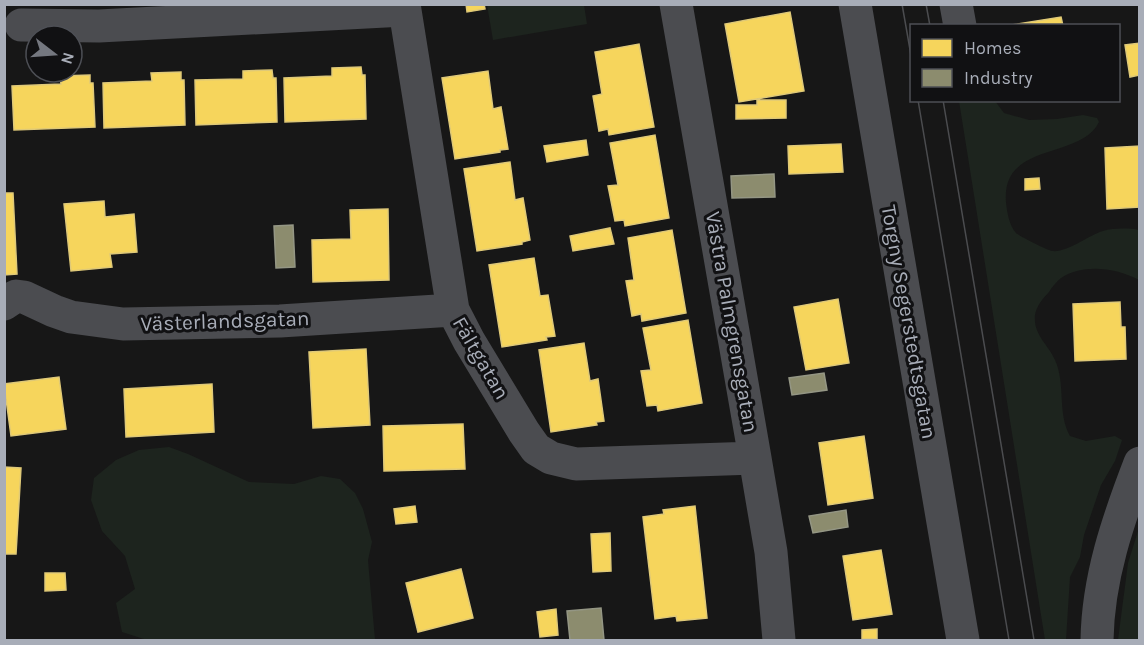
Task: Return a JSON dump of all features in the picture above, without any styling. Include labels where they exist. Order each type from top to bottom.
[{"type":"street","name":"Västra Palmgrensgatan","points":[[676,4],[756,458],[771,552],[779,640]]},
{"type":"street","name":"Torgny Segerstedtsgatan","points":[[855,4],[963,640]]},
{"type":"street","points":[[957,4],[960,24]]},
{"type":"street","name":"Fältgatan","points":[[404,7],[453,310],[469,341],[536,449],[546,456],[576,464],[756,458]]},
{"type":"street","points":[[21,25],[99,26],[404,7]]},
{"type":"street","name":"Västerlandsgatan","points":[[4,304],[16,296],[24,297],[71,316],[123,324],[280,321],[453,310]]},
{"type":"street","points":[[1097,640],[1097,620],[1113,537],[1140,463]]},
{"type":"shaded area","points":[[487,5],[584,5],[587,24],[493,40]]},
{"type":"shaded area","points":[[959,102],[996,102],[1004,113],[1029,120],[1083,115],[1097,118],[1099,122],[1090,134],[1076,142],[1028,160],[1016,169],[1008,183],[1006,202],[1010,222],[1018,235],[1049,250],[1058,251],[1103,231],[1139,230],[1139,280],[1110,270],[1090,269],[1070,273],[1054,285],[1040,303],[1035,315],[1036,328],[1052,354],[1058,369],[1064,418],[1070,436],[1086,441],[1115,436],[1122,440],[1115,461],[1101,485],[1084,535],[1080,557],[1070,577],[1066,640],[1045,640]]},
{"type":"shaded area","points":[[169,447],[249,482],[294,484],[321,476],[340,479],[355,493],[363,509],[372,542],[368,560],[375,640],[147,640],[122,632],[116,603],[135,589],[125,556],[102,531],[91,500],[94,478],[116,460],[139,450]]},
{"type":"shaded area","points":[[1139,528],[1139,640],[1118,640],[1128,563]]},
{"type":"building: Homes","points":[[466,4],[484,4],[485,9],[467,12]]},
{"type":"building: Homes","points":[[790,12],[804,91],[739,102],[725,24]]},
{"type":"building: Homes","points":[[1061,17],[1063,24],[1018,24]]},
{"type":"building: Homes","points":[[1140,43],[1140,75],[1130,77],[1125,45]]},
{"type":"building: Homes","points":[[639,44],[654,127],[609,135],[608,129],[599,131],[593,96],[602,94],[595,52]]},
{"type":"building: Homes","points":[[361,67],[362,75],[365,75],[366,119],[285,122],[284,78],[332,76],[332,68]]},
{"type":"building: Homes","points":[[272,70],[273,78],[276,78],[277,122],[196,125],[195,80],[243,79],[243,71]]},
{"type":"building: Homes","points":[[488,71],[493,109],[501,107],[508,149],[455,159],[442,78]]},
{"type":"building: Homes","points":[[181,72],[181,80],[184,80],[185,125],[104,128],[103,83],[152,81],[151,73]]},
{"type":"building: Homes","points":[[84,75],[90,75],[90,83],[93,83],[95,127],[14,130],[12,86],[84,84]]},
{"type":"building: Homes","points":[[757,100],[786,100],[786,118],[736,119],[736,105],[757,105]]},
{"type":"building: Homes","points":[[655,135],[669,218],[625,226],[624,220],[615,221],[608,186],[618,185],[610,143]]},
{"type":"building: Homes","points":[[586,140],[588,155],[547,162],[544,146]]},
{"type":"building: Homes","points":[[841,144],[843,172],[789,174],[788,146]]},
{"type":"building: Homes","points":[[1140,146],[1140,207],[1107,209],[1105,148]]},
{"type":"building: Homes","points":[[510,162],[515,200],[523,198],[530,240],[522,244],[477,251],[464,169]]},
{"type":"building: Homes","points":[[1039,178],[1040,189],[1025,190],[1025,179]]},
{"type":"building: Homes","points":[[4,193],[13,193],[17,274],[4,275]]},
{"type":"building: Homes","points":[[104,201],[105,217],[134,214],[137,252],[110,254],[112,267],[71,271],[64,204]]},
{"type":"building: Homes","points":[[388,209],[389,280],[313,282],[312,240],[351,239],[350,210]]},
{"type":"building: Homes","points":[[610,228],[614,244],[573,251],[570,236]]},
{"type":"building: Homes","points":[[672,230],[686,313],[642,321],[641,314],[632,316],[626,281],[634,280],[628,238]]},
{"type":"building: Homes","points":[[534,258],[540,296],[548,295],[555,336],[546,337],[547,340],[502,347],[489,265]]},
{"type":"building: Homes","points":[[838,299],[849,363],[806,370],[794,307]]},
{"type":"building: Homes","points":[[1120,302],[1121,327],[1125,327],[1126,359],[1075,361],[1073,304]]},
{"type":"building: Homes","points":[[688,320],[702,403],[658,411],[657,405],[647,406],[641,371],[651,370],[643,328]]},
{"type":"building: Homes","points":[[584,343],[590,381],[598,379],[604,421],[596,422],[597,425],[551,432],[539,350]]},
{"type":"building: Homes","points":[[366,349],[370,425],[313,428],[309,352]]},
{"type":"building: Homes","points":[[59,377],[66,429],[11,436],[4,384]]},
{"type":"building: Homes","points":[[212,384],[214,432],[126,437],[124,389]]},
{"type":"building: Homes","points":[[463,424],[465,469],[384,471],[383,426]]},
{"type":"building: Homes","points":[[864,436],[873,498],[828,505],[819,443]]},
{"type":"building: Homes","points":[[4,467],[21,468],[16,554],[4,554]]},
{"type":"building: Homes","points":[[415,506],[417,522],[396,524],[394,509]]},
{"type":"building: Homes","points":[[695,506],[707,618],[677,621],[676,616],[655,619],[643,517],[664,514],[663,510]]},
{"type":"building: Homes","points":[[610,533],[611,571],[593,572],[591,534]]},
{"type":"building: Homes","points":[[881,550],[892,614],[853,620],[843,556]]},
{"type":"building: Homes","points":[[461,569],[473,618],[418,632],[406,583]]},
{"type":"building: Homes","points":[[45,573],[65,573],[66,590],[45,591]]},
{"type":"building: Homes","points":[[556,609],[558,635],[540,637],[537,612]]},
{"type":"building: Homes","points":[[877,629],[877,639],[862,639],[862,630]]},
{"type":"building: Industry","points":[[774,174],[775,197],[732,198],[731,176]]},
{"type":"building: Industry","points":[[293,225],[295,267],[276,268],[274,226]]},
{"type":"building: Industry","points":[[824,373],[827,390],[792,395],[789,378]]},
{"type":"building: Industry","points":[[846,510],[848,527],[813,533],[809,516]]},
{"type":"building: Industry","points":[[601,608],[604,640],[570,640],[567,611]]},
{"type":"tram line","points":[[902,4],[910,50]]},
{"type":"tram line","points":[[926,4],[930,24]]},
{"type":"tram line","points":[[918,102],[1009,640]]},
{"type":"tram line","points":[[943,102],[1034,640]]}]
